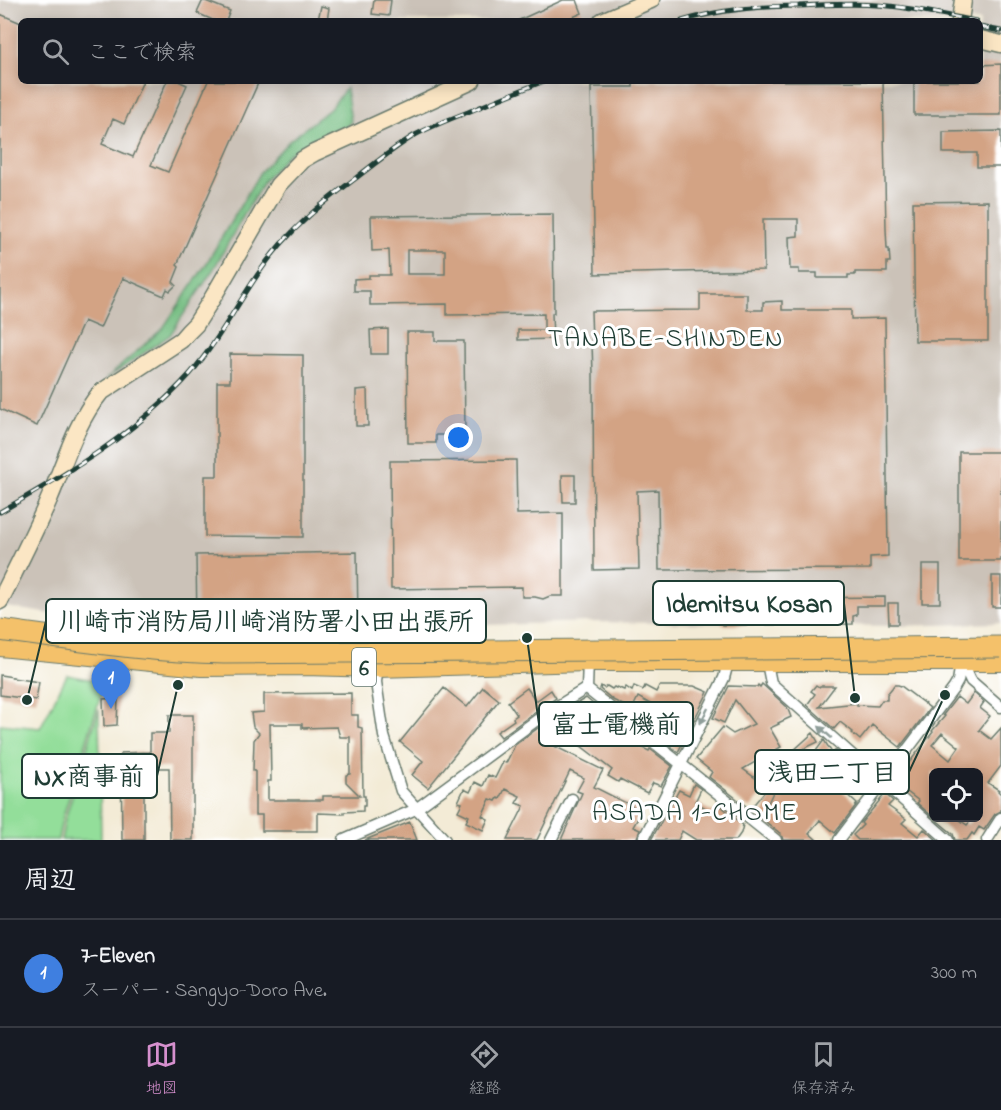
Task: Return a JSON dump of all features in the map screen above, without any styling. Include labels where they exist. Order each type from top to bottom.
[{"type":"highway","points":[[0,630],[147,650],[205,653],[1001,647]]},
{"type":"highway","points":[[0,642],[88,655],[221,664],[1001,660]]},
{"type":"main road","name":"6","points":[[0,623],[84,637],[194,650],[1001,639]]},
{"type":"main road","name":"6","points":[[0,647],[201,667],[378,668],[588,656],[728,663],[1001,660]]},
{"type":"street","points":[[608,18],[651,0]]},
{"type":"street","points":[[960,18],[963,0]]},
{"type":"street","points":[[983,40],[1001,44]]},
{"type":"street","points":[[0,601],[54,488],[79,425],[92,402],[100,393],[181,340],[196,324],[284,178],[302,160],[314,153],[465,84]]},
{"type":"street","points":[[839,840],[954,688],[962,662],[963,638]]},
{"type":"street","points":[[381,648],[376,682],[384,736],[401,791],[445,840]]},
{"type":"street","points":[[587,688],[588,656]]},
{"type":"street","points":[[962,662],[971,681],[1001,707]]},
{"type":"street","points":[[643,840],[724,678],[728,663]]},
{"type":"street","points":[[767,663],[771,683],[948,840]]},
{"type":"street","points":[[587,688],[776,840]]},
{"type":"street","points":[[344,840],[416,809],[545,714],[587,688]]},
{"type":"street","points":[[550,840],[572,799]]},
{"type":"street","points":[[987,840],[1001,818]]},
{"type":"shaded area","points":[[0,0],[1001,0],[1001,623],[899,626],[588,622],[388,628],[140,628],[0,606]]},
{"type":"green space","points":[[346,88],[351,121],[344,131],[289,153],[264,181],[213,270],[170,335],[106,379],[163,328],[205,266],[260,172],[290,140],[330,109]]},
{"type":"green space","points":[[67,675],[105,682],[62,820],[58,840],[0,840],[0,724],[40,728]]},
{"type":"green space","points":[[99,709],[101,840],[61,840],[65,819]]},
{"type":"building","points":[[203,0],[230,11],[227,18],[208,18],[197,13]]},
{"type":"building","points":[[374,0],[391,0],[389,16],[372,14]]},
{"type":"building","points":[[563,0],[577,0],[582,13],[571,18],[524,18]]},
{"type":"building","points":[[321,6],[329,8],[327,18],[318,18]]},
{"type":"building","points":[[0,14],[18,22],[18,84],[142,84],[124,124],[113,119],[102,144],[133,157],[166,84],[187,85],[151,165],[168,172],[207,84],[258,84],[177,265],[179,267],[173,282],[176,285],[170,291],[167,289],[164,296],[123,278],[100,328],[84,321],[37,426],[0,409]]},
{"type":"building","points":[[1001,64],[1001,115],[914,115],[914,84],[983,84],[983,65]]},
{"type":"building","points":[[633,84],[883,84],[886,229],[890,262],[887,262],[887,272],[855,272],[855,275],[848,275],[848,278],[817,278],[817,273],[799,273],[799,269],[790,269],[789,237],[798,236],[798,219],[763,219],[764,270],[595,274],[591,87],[633,87]]},
{"type":"building","points":[[1001,131],[1001,167],[977,167],[977,153],[943,153],[943,132]]},
{"type":"building","points":[[988,201],[988,341],[915,341],[913,202]]},
{"type":"building","points":[[553,214],[553,339],[518,340],[518,330],[544,330],[544,314],[447,315],[447,304],[370,305],[370,291],[354,291],[354,279],[369,278],[369,275],[390,275],[389,250],[372,251],[371,216]],"holes":[[[407,250],[445,250],[445,274],[407,274]]]},
{"type":"building","points":[[700,294],[747,294],[747,310],[763,310],[763,302],[782,301],[782,310],[851,310],[851,319],[885,318],[888,556],[870,557],[870,569],[659,570],[658,490],[637,491],[639,569],[594,570],[591,311],[700,310]]},
{"type":"building","points":[[388,329],[388,354],[371,354],[370,330]]},
{"type":"building","points":[[407,332],[435,332],[435,341],[464,341],[465,435],[436,435],[436,443],[408,443]]},
{"type":"building","points":[[230,354],[303,355],[303,537],[205,536],[205,476],[217,476],[217,382],[230,382]]},
{"type":"building","points":[[367,389],[368,426],[356,426],[356,390]]},
{"type":"building","points":[[959,452],[1001,452],[1001,561],[959,561]]},
{"type":"building","points":[[516,460],[517,514],[563,513],[563,596],[550,596],[543,599],[522,597],[522,587],[391,589],[390,461]]},
{"type":"building","points":[[562,475],[575,475],[575,502],[563,502]]},
{"type":"building","points":[[357,552],[358,621],[197,624],[196,555]]},
{"type":"building","points":[[922,565],[940,565],[940,603],[922,603]]},
{"type":"building","points":[[992,576],[1001,576],[1001,607],[992,607]]},
{"type":"building","points":[[885,597],[885,606],[857,606],[857,615],[853,616],[853,624],[722,625],[722,617],[718,617],[718,608],[722,608],[721,599]]},
{"type":"building","points":[[888,603],[898,603],[898,624],[889,624]]},
{"type":"building","points":[[0,675],[39,682],[36,700],[0,695]]},
{"type":"building","points":[[762,684],[787,707],[791,717],[770,728],[781,747],[743,769],[758,780],[788,755],[802,770],[824,740],[832,753],[836,750],[843,757],[827,776],[857,804],[835,833],[820,820],[809,833],[817,840],[783,840],[781,834],[761,818],[781,772],[750,809],[709,777],[712,772],[696,759],[723,727],[733,734],[754,724],[735,700],[724,723],[713,718],[729,686],[757,687],[758,685],[760,687]]},
{"type":"building","points":[[816,685],[819,687],[835,686],[819,707],[857,703],[857,705],[878,706],[882,700],[887,700],[887,694],[894,685],[898,685],[930,708],[900,747],[872,725],[860,740],[840,722],[834,729],[807,705],[815,694],[811,691]]},
{"type":"building","points":[[601,686],[624,690],[626,687],[632,691],[634,686],[643,690],[645,686],[656,692],[659,686],[694,686],[708,692],[678,752],[643,725],[665,735],[677,711],[658,711],[653,708],[654,706],[638,697],[630,714],[622,707],[623,705],[600,689]]},
{"type":"building","points":[[483,687],[499,700],[428,788],[412,775],[423,761],[400,742],[444,688],[467,707]]},
{"type":"building","points":[[527,688],[536,701],[551,690],[556,698],[501,737],[497,732],[514,720],[513,718],[517,715],[508,702]]},
{"type":"building","points":[[351,693],[351,715],[358,715],[358,727],[362,728],[363,796],[365,796],[363,811],[344,812],[344,814],[318,813],[318,831],[262,831],[262,815],[255,815],[255,771],[253,771],[254,740],[259,733],[253,727],[251,713],[264,712],[264,694]],"holes":[[[270,724],[302,724],[302,728],[337,727],[340,737],[350,737],[350,774],[346,775],[346,782],[360,796],[323,796],[323,800],[268,800],[268,781],[271,781]]]},
{"type":"building","points":[[974,693],[984,702],[980,708],[990,716],[979,730],[991,739],[1001,728],[1001,766],[988,783],[1001,794],[1001,811],[995,814],[984,830],[979,827],[967,840],[955,840],[953,834],[939,822],[963,822],[967,825],[970,822],[983,822],[983,768],[929,768],[929,814],[917,803],[919,801],[894,782],[957,697],[966,704]],"holes":[[[942,733],[959,747],[950,760],[932,745]]]},
{"type":"building","points":[[118,698],[117,725],[104,726],[103,699]]},
{"type":"building","points":[[586,698],[593,704],[581,720],[604,739],[614,720],[638,739],[635,744],[649,751],[650,749],[672,766],[661,786],[653,783],[647,793],[620,779],[618,782],[608,776],[612,770],[559,729],[548,743],[603,770],[594,787],[642,811],[633,827],[640,830],[636,840],[561,840],[582,793],[577,791],[584,778],[570,771],[537,840],[507,840],[524,806],[516,803],[520,796],[505,789],[500,799],[496,801],[490,799],[482,816],[488,819],[483,830],[466,822],[469,816],[458,811],[462,803],[458,802],[464,789],[470,792],[475,782],[483,786],[488,775],[495,778],[515,745],[549,720]]},
{"type":"building","points":[[169,715],[193,715],[193,840],[170,840],[169,768],[144,768],[144,840],[122,840],[121,753],[150,752],[150,733],[169,733]]},
{"type":"building","points":[[813,733],[818,742],[793,754],[792,752]]},
{"type":"building","points":[[694,784],[701,789],[695,802],[714,813],[720,805],[743,825],[736,840],[696,840],[682,831],[678,840],[651,840],[679,790],[689,795]]},
{"type":"building","points":[[885,794],[893,801],[888,806],[906,819],[902,823],[918,836],[924,829],[937,840],[858,840],[853,835]]},
{"type":"building","points":[[410,822],[417,840],[365,840]]},
{"type":"railway","points":[[694,18],[725,11],[754,8],[858,4],[902,8],[960,18]]},
{"type":"railway","points":[[983,28],[1001,31]]},
{"type":"railway","points":[[0,512],[101,450],[148,415],[203,359],[268,259],[306,218],[332,196],[415,135],[537,84]]},
{"type":"place","name":"富士電機前","points":[[527,638]]},
{"type":"place","name":"NX商事前","points":[[178,685]]},
{"type":"place","name":"浅田二丁目","points":[[945,695]]},
{"type":"place","name":"Idemitsu Kosan","points":[[855,698]]},
{"type":"place","name":"川崎市消防局川崎消防署小田出張所","points":[[27,700]]},
{"type":"place","name":"7-Eleven","points":[[111,709]]},
{"type":"district","name":"TANABE-SHINDEN","points":[[666,337]]},
{"type":"district","name":"ASADA 1-CHOME","points":[[695,811]]}]
